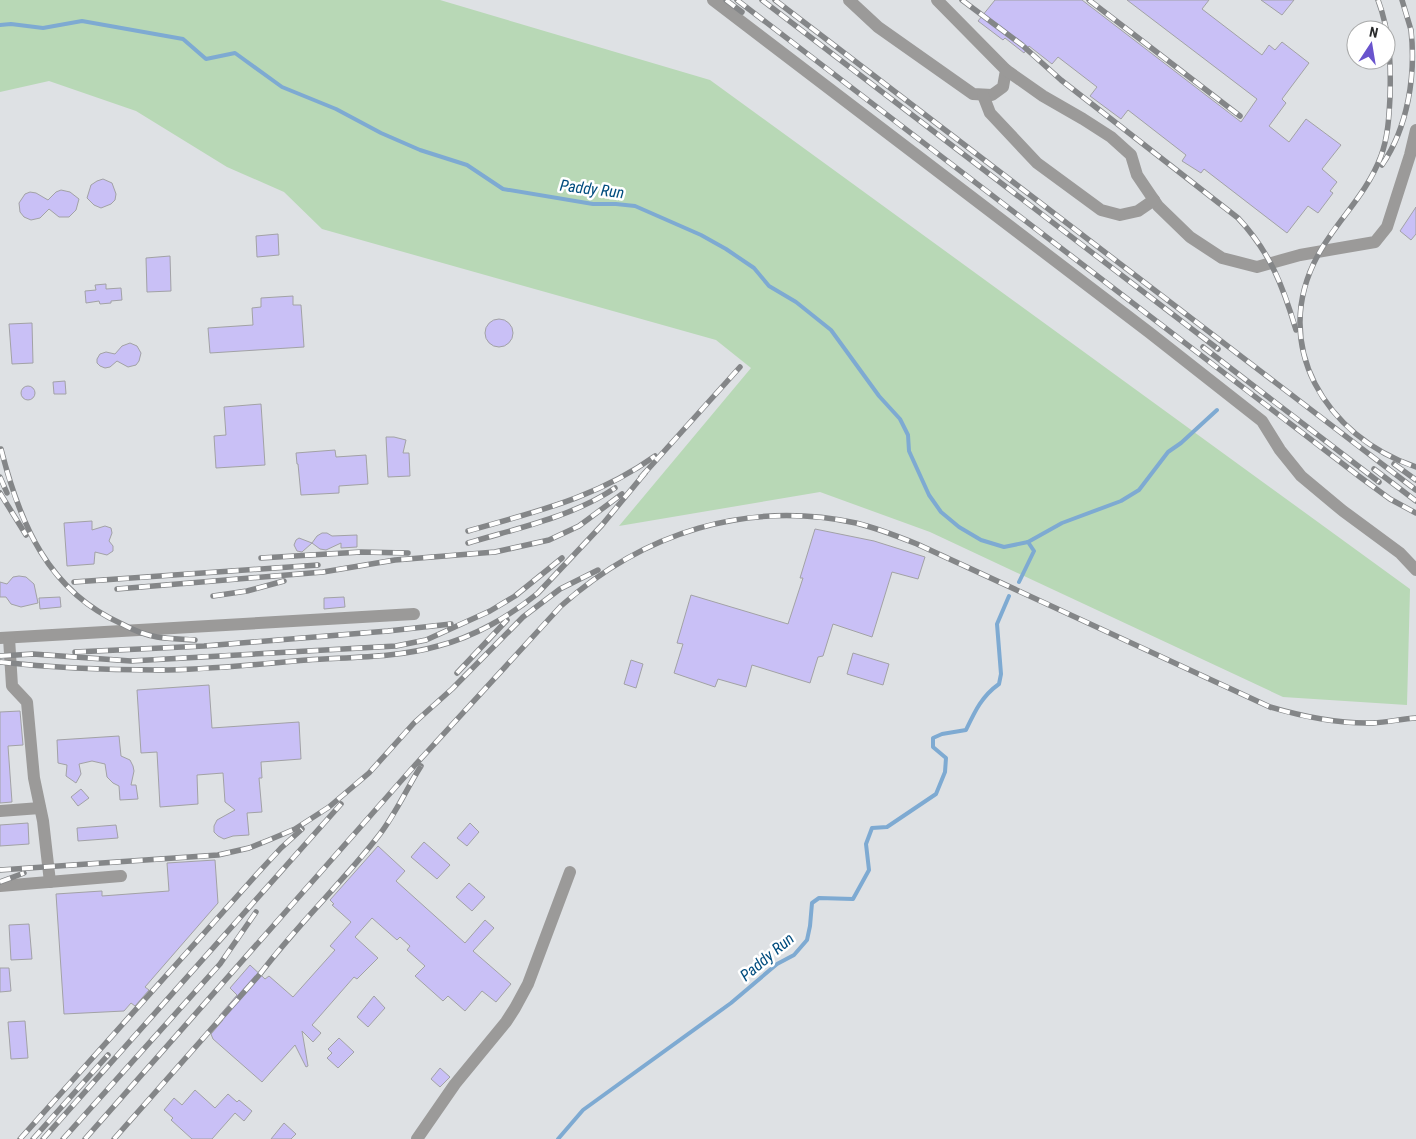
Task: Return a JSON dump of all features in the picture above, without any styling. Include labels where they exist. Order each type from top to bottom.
[{"type":"lane","points":[[713,0],[1150,333],[1262,421],[1280,450],[1301,476],[1343,511],[1400,553],[1416,570]]},
{"type":"lane","points":[[849,0],[878,27],[973,94],[992,95],[1003,87],[1006,70]]},
{"type":"lane","points":[[937,0],[1006,70],[1043,96],[1111,137],[1130,155],[1137,175],[1154,200],[1190,237],[1222,258],[1257,266],[1300,255],[1375,242],[1387,227],[1414,149],[1416,130]]},
{"type":"lane","points":[[983,95],[990,113],[1037,163],[1101,210],[1120,216],[1138,211],[1154,200]]},
{"type":"lane","points":[[50,882],[43,821],[34,778],[27,702],[12,686],[4,638],[414,614]]},
{"type":"lane","points":[[0,811],[40,808]]},
{"type":"lane","points":[[417,1139],[454,1084],[506,1022],[519,1002],[528,984],[570,872]]},
{"type":"lane","points":[[0,886],[121,876]]},
{"type":"green space","points":[[0,0],[440,0],[710,80],[1410,589],[1407,705],[1283,697],[930,532],[820,492],[619,526],[751,368],[716,340],[322,229],[284,192],[227,167],[136,111],[49,81],[0,92]]},
{"type":"building","points":[[995,0],[1082,0],[1241,122],[1257,99],[1127,0],[1209,0],[1202,9],[1262,55],[1269,45],[1275,50],[1282,42],[1309,63],[1282,99],[1286,103],[1269,126],[1289,142],[1306,119],[1341,145],[1322,169],[1337,182],[1330,191],[1333,193],[1318,213],[1308,206],[1287,233],[1204,169],[1201,173],[1182,161],[1186,155],[1128,110],[1121,119],[1090,96],[1097,87],[1058,57],[1052,64],[1029,46],[1024,53],[978,21]]},
{"type":"building","points":[[1261,0],[1294,0],[1282,15]]},
{"type":"building","points":[[103,179],[112,183],[116,194],[115,200],[111,204],[101,208],[94,205],[87,198],[91,185]]},
{"type":"building","points":[[61,190],[70,192],[79,199],[76,210],[69,217],[59,217],[49,209],[40,218],[31,220],[24,217],[20,212],[19,203],[25,194],[30,192],[36,193],[48,200]]},
{"type":"building","points":[[1416,207],[1416,234],[1411,240],[1400,231]]},
{"type":"building","points":[[278,234],[279,255],[257,257],[256,236]]},
{"type":"building","points":[[170,256],[171,291],[147,292],[146,258]]},
{"type":"building","points":[[106,284],[106,289],[121,288],[122,300],[100,304],[99,301],[86,303],[85,291],[96,290],[95,285]]},
{"type":"building","points":[[293,296],[293,305],[301,305],[304,347],[210,353],[208,328],[253,325],[252,308],[261,307],[261,298]]},
{"type":"building","points":[[499,319],[509,323],[513,333],[509,343],[499,347],[489,343],[485,333],[489,323]]},
{"type":"building","points":[[32,323],[33,363],[12,364],[9,324]]},
{"type":"building","points":[[130,343],[137,346],[141,353],[136,365],[128,367],[117,361],[110,367],[105,368],[97,363],[100,354],[106,352],[115,354],[122,346]]},
{"type":"building","points":[[65,381],[66,394],[54,394],[53,382]]},
{"type":"building","points":[[28,386],[33,388],[35,393],[33,398],[28,400],[23,398],[21,393],[23,388]]},
{"type":"building","points":[[261,404],[265,465],[216,468],[214,436],[226,435],[224,407]]},
{"type":"building","points":[[386,437],[406,440],[403,453],[409,453],[410,476],[388,477]]},
{"type":"building","points":[[335,450],[336,457],[366,455],[368,484],[339,486],[339,493],[301,495],[296,453]]},
{"type":"building","points":[[92,521],[92,530],[105,526],[111,528],[112,533],[109,541],[113,546],[113,551],[107,555],[95,552],[94,564],[67,566],[64,523]]},
{"type":"building","points":[[815,529],[874,541],[925,557],[918,579],[892,572],[872,637],[833,624],[823,656],[818,657],[810,683],[752,665],[746,687],[718,679],[715,687],[674,673],[683,644],[677,643],[691,595],[788,624],[803,578],[800,578]]},
{"type":"building","points":[[322,533],[332,536],[357,535],[357,547],[341,548],[341,543],[326,550],[320,549],[312,543]]},
{"type":"building","points":[[299,538],[312,543],[302,552],[297,551],[294,545]]},
{"type":"building","points":[[13,577],[26,577],[34,584],[38,603],[21,607],[11,604],[6,597],[0,597],[0,582],[7,584]]},
{"type":"building","points":[[60,597],[61,607],[40,609],[39,598]]},
{"type":"building","points":[[344,597],[345,607],[324,609],[324,598]]},
{"type":"building","points":[[853,653],[889,664],[883,685],[847,674]]},
{"type":"building","points":[[631,660],[643,664],[636,688],[624,684]]},
{"type":"building","points":[[209,685],[212,728],[299,722],[301,759],[261,762],[262,778],[259,778],[262,812],[247,813],[249,835],[233,836],[224,839],[214,832],[217,820],[235,810],[225,802],[223,773],[197,775],[198,804],[160,807],[157,752],[141,753],[137,690]]},
{"type":"building","points":[[20,711],[23,745],[8,746],[12,802],[0,803],[0,712]]},
{"type":"building","points":[[119,736],[121,756],[130,760],[133,766],[134,771],[131,785],[136,785],[138,799],[120,800],[119,786],[107,777],[105,764],[92,761],[79,764],[81,774],[76,783],[66,776],[67,765],[58,763],[57,740]]},
{"type":"building","points":[[81,789],[89,798],[78,806],[71,797]]},
{"type":"building","points":[[28,823],[29,844],[0,846],[0,825]]},
{"type":"building","points":[[470,823],[479,832],[467,846],[457,838]]},
{"type":"building","points":[[116,825],[118,838],[78,841],[77,828]]},
{"type":"building","points":[[424,842],[450,865],[437,879],[411,857]]},
{"type":"building","points":[[378,846],[405,871],[396,881],[465,943],[485,920],[494,928],[473,951],[511,984],[496,1002],[482,991],[465,1011],[448,996],[443,1001],[415,976],[425,966],[407,950],[410,946],[400,937],[397,940],[372,918],[355,937],[378,958],[357,979],[354,977],[312,1025],[321,1033],[313,1042],[302,1031],[308,1066],[306,1067],[295,1045],[262,1082],[213,1039],[211,1034],[223,1020],[219,1016],[237,995],[230,988],[250,965],[265,979],[269,976],[293,997],[335,950],[330,946],[351,922],[332,905],[334,904],[330,900]]},
{"type":"building","points":[[215,860],[218,903],[145,987],[149,990],[135,1006],[131,1003],[124,1011],[64,1014],[56,894],[102,891],[102,896],[169,891],[167,863]]},
{"type":"building","points":[[469,883],[485,897],[472,911],[456,897]]},
{"type":"building","points":[[29,924],[32,959],[11,960],[9,925]]},
{"type":"building","points":[[0,968],[9,968],[11,991],[0,992]]},
{"type":"building","points":[[374,996],[385,1008],[368,1027],[357,1017]]},
{"type":"building","points":[[25,1021],[28,1058],[11,1059],[8,1022]]},
{"type":"building","points":[[339,1038],[354,1052],[338,1068],[327,1058],[332,1053],[328,1049]]},
{"type":"building","points":[[440,1068],[450,1077],[440,1087],[431,1079]]},
{"type":"building","points":[[195,1090],[215,1108],[228,1094],[252,1111],[244,1121],[235,1113],[212,1139],[192,1139],[171,1120],[173,1118],[164,1110],[174,1098],[182,1105]]},
{"type":"building","points":[[284,1123],[296,1134],[291,1139],[271,1139]]},
{"type":"waterway","name":"Paddy Run","points":[[0,25],[11,24],[43,28],[82,21],[183,39],[206,59],[235,53],[282,87],[336,109],[381,133],[420,150],[467,165],[503,189],[593,204],[635,206],[701,235],[754,268],[769,286],[796,302],[831,330],[879,396],[900,419],[908,435],[909,451],[929,495],[941,512],[959,527],[981,540],[1004,547],[1028,542],[1034,551],[1019,582]]},
{"type":"waterway","points":[[1028,542],[1062,523],[1121,501],[1139,490],[1168,452],[1181,443],[1217,410]]},
{"type":"waterway","name":"Paddy Run","points":[[558,1139],[583,1110],[731,1003],[777,964],[794,955],[807,940],[812,903],[819,898],[853,899],[869,870],[866,844],[872,828],[887,827],[936,794],[945,772],[946,758],[933,747],[933,738],[942,734],[966,730],[983,699],[999,684],[1001,674],[997,624],[1009,596]]},
{"type":"railway","points":[[726,0],[742,12]]},
{"type":"railway","points":[[737,0],[1360,477],[1390,499],[1416,513]]},
{"type":"railway","points":[[762,0],[1218,349]]},
{"type":"railway","points":[[775,0],[1416,490]]},
{"type":"railway","points":[[962,0],[1022,45],[1061,80],[1238,218],[1259,244],[1274,270],[1296,330]]},
{"type":"railway","points":[[1089,0],[1240,116]]},
{"type":"railway","points":[[1378,0],[1385,24],[1390,60],[1390,104],[1385,142],[1375,170],[1318,255],[1304,289],[1300,322],[1304,354],[1315,384],[1333,410],[1356,434],[1384,453],[1416,467]]},
{"type":"railway","points":[[1382,165],[1391,150],[1404,117],[1411,82],[1411,30],[1402,0]]},
{"type":"railway","points":[[1203,347],[1379,482]]},
{"type":"railway","points":[[641,477],[740,367]]},
{"type":"railway","points":[[1,449],[28,529],[56,574],[75,593],[96,610],[139,632],[157,637],[195,640]]},
{"type":"railway","points":[[468,531],[541,510],[588,493],[633,471],[655,456]]},
{"type":"railway","points":[[1394,464],[1416,480]]},
{"type":"railway","points":[[1374,469],[1416,501]]},
{"type":"railway","points":[[0,662],[99,669],[196,669],[389,655],[422,650],[451,642],[491,625],[516,610],[538,593],[602,525],[645,473]]},
{"type":"railway","points":[[0,477],[7,493]]},
{"type":"railway","points":[[468,543],[563,514],[581,507],[615,488]]},
{"type":"railway","points":[[0,493],[26,535]]},
{"type":"railway","points":[[117,589],[323,572],[395,560],[495,552],[549,540],[579,526],[622,494]]},
{"type":"railway","points":[[85,1139],[416,764],[561,606],[593,580],[627,559],[662,541],[699,528],[737,520],[776,516],[815,517],[864,525],[917,544],[1270,707],[1308,717],[1347,722],[1373,723],[1416,718]]},
{"type":"railway","points":[[261,558],[361,552],[408,553]]},
{"type":"railway","points":[[0,656],[33,654],[131,661],[396,646],[426,640],[490,611],[515,596],[562,558]]},
{"type":"railway","points":[[74,582],[318,565]]},
{"type":"railway","points":[[0,870],[218,855],[249,848],[295,829],[329,807],[369,773],[414,723],[452,689],[523,617],[560,589],[598,570]]},
{"type":"railway","points":[[213,596],[247,591],[284,581]]},
{"type":"railway","points":[[457,673],[507,620]]},
{"type":"railway","points":[[75,652],[204,646],[451,624]]},
{"type":"railway","points":[[114,1139],[260,974],[380,834],[421,766]]},
{"type":"railway","points":[[43,1139],[341,804]]},
{"type":"railway","points":[[20,1139],[257,874],[302,829]]},
{"type":"railway","points":[[0,882],[24,873]]},
{"type":"railway","points":[[63,1139],[220,964],[256,912]]},
{"type":"railway","points":[[33,1139],[108,1055]]}]
